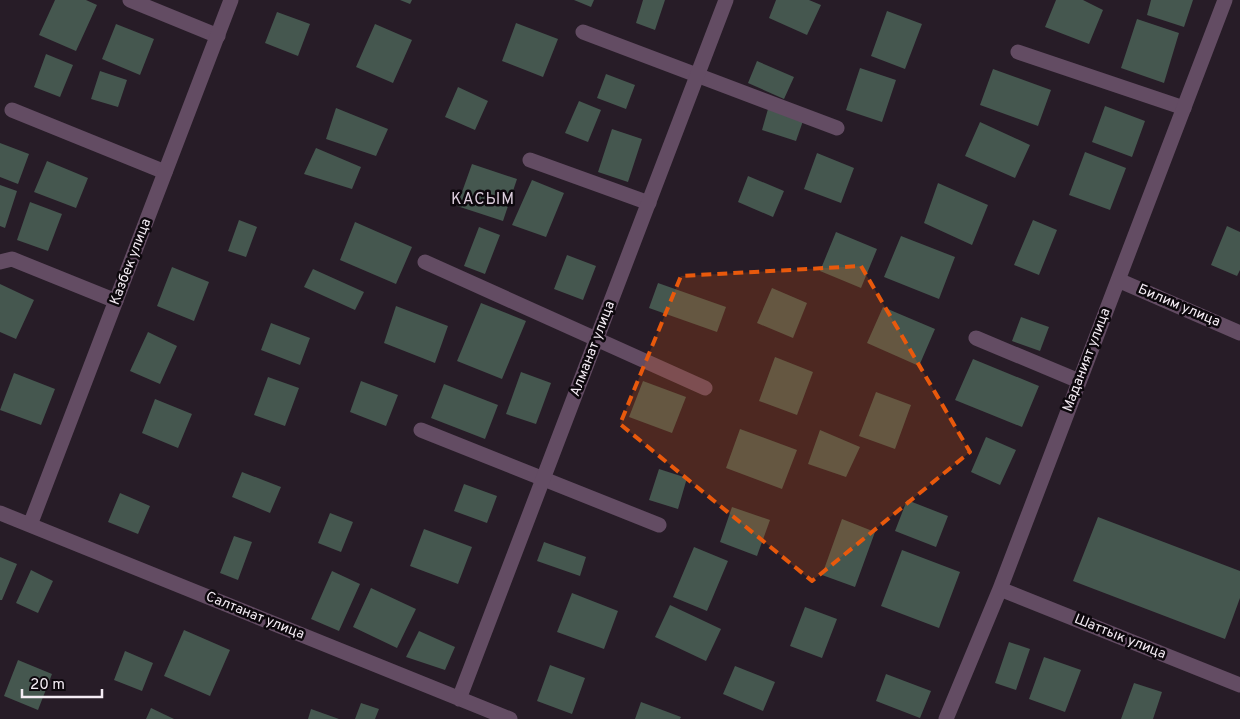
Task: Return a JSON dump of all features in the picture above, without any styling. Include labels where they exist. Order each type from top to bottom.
[{"type":"street","points":[[130,0],[218,36]]},
{"type":"street","name":"Казбек улица","points":[[30,525],[231,0]]},
{"type":"street","name":"Алманат улица","points":[[459,699],[726,0]]},
{"type":"street","name":"Маданият улица","points":[[946,719],[1000,589],[1225,0]]},
{"type":"street","points":[[583,32],[837,128]]},
{"type":"street","points":[[1018,52],[1184,108]]},
{"type":"street","points":[[12,110],[165,172]]},
{"type":"street","points":[[530,160],[649,203]]},
{"type":"street","points":[[0,262],[12,259],[116,301]]},
{"type":"street","points":[[425,262],[705,388]]},
{"type":"street","name":"Билим улица","points":[[1118,280],[1240,333]]},
{"type":"street","points":[[976,338],[1079,381]]},
{"type":"street","points":[[421,430],[543,480],[659,524]]},
{"type":"street","name":"Салтанат улица","points":[[0,513],[510,719]]},
{"type":"street","name":"Шаттык улица","points":[[1000,589],[1240,685]]},
{"type":"highlighted area","points":[[861,266],[970,452],[812,581],[620,424],[681,276]]},
{"type":"building","points":[[55,0],[86,0],[97,5],[76,51],[39,35]]},
{"type":"building","points":[[400,0],[412,0],[410,4]]},
{"type":"building","points":[[574,0],[594,0],[591,7]]},
{"type":"building","points":[[643,0],[665,0],[655,30],[636,23]]},
{"type":"building","points":[[776,0],[809,0],[821,5],[807,35],[769,18]]},
{"type":"building","points":[[1056,0],[1083,0],[1103,10],[1089,44],[1045,27]]},
{"type":"building","points":[[1151,0],[1193,0],[1184,27],[1147,15]]},
{"type":"building","points":[[887,11],[922,24],[905,69],[871,56]]},
{"type":"building","points":[[277,12],[310,24],[298,56],[265,43]]},
{"type":"building","points":[[1137,19],[1179,33],[1164,83],[1121,68]]},
{"type":"building","points":[[516,23],[558,39],[543,77],[502,61]]},
{"type":"building","points":[[116,24],[154,39],[140,75],[102,59]]},
{"type":"building","points":[[375,24],[412,40],[393,83],[356,67]]},
{"type":"building","points":[[46,54],[73,65],[60,97],[34,87]]},
{"type":"building","points":[[757,61],[794,77],[784,99],[748,83]]},
{"type":"building","points":[[860,68],[896,80],[882,122],[846,110]]},
{"type":"building","points":[[993,69],[1051,90],[1038,126],[980,105]]},
{"type":"building","points":[[100,71],[127,80],[118,107],[91,99]]},
{"type":"building","points":[[606,74],[635,85],[626,109],[597,98]]},
{"type":"building","points":[[458,87],[488,101],[475,130],[445,117]]},
{"type":"building","points":[[579,101],[601,110],[588,142],[565,133]]},
{"type":"building","points":[[1105,106],[1145,121],[1132,157],[1092,142]]},
{"type":"building","points":[[336,108],[388,129],[376,156],[326,139]]},
{"type":"building","points":[[768,109],[803,121],[796,141],[762,130]]},
{"type":"building","points":[[980,122],[1030,145],[1015,178],[965,156]]},
{"type":"building","points":[[612,129],[642,139],[628,182],[598,172]]},
{"type":"building","points":[[0,143],[29,154],[18,184],[0,177]]},
{"type":"building","points":[[316,148],[361,167],[352,189],[304,174]]},
{"type":"building","points":[[1085,152],[1126,168],[1110,210],[1069,195]]},
{"type":"building","points":[[817,153],[854,168],[841,203],[804,189]]},
{"type":"building","points":[[47,161],[88,178],[76,208],[34,192]]},
{"type":"building","points":[[472,164],[517,179],[503,221],[457,206]]},
{"type":"building","points":[[748,176],[784,191],[773,217],[738,202]]},
{"type":"building","points":[[532,180],[564,193],[546,237],[512,225]]},
{"type":"building","points":[[938,183],[988,205],[972,245],[924,223]]},
{"type":"building","points":[[0,185],[17,191],[5,228],[0,226]]},
{"type":"building","points":[[30,202],[62,214],[48,251],[17,240]]},
{"type":"building","points":[[239,220],[257,227],[246,257],[228,251]]},
{"type":"building","points":[[1033,220],[1057,230],[1039,275],[1014,265]]},
{"type":"building","points":[[355,222],[412,247],[396,284],[340,260]]},
{"type":"building","points":[[1227,226],[1240,232],[1240,270],[1237,276],[1211,265]]},
{"type":"building","points":[[479,227],[500,235],[485,274],[464,266]]},
{"type":"building","points":[[836,232],[877,249],[861,288],[820,271]]},
{"type":"building","points":[[901,236],[955,257],[939,299],[884,277]]},
{"type":"building","points":[[567,255],[596,266],[583,300],[554,289]]},
{"type":"building","points":[[172,267],[209,282],[194,321],[157,306]]},
{"type":"building","points":[[313,269],[364,292],[355,310],[304,287]]},
{"type":"building","points":[[658,283],[726,307],[717,332],[649,308]]},
{"type":"building","points":[[0,284],[34,300],[16,339],[0,332]]},
{"type":"building","points":[[772,288],[807,303],[793,338],[757,323]]},
{"type":"building","points":[[481,303],[526,321],[502,379],[457,361]]},
{"type":"building","points":[[396,306],[448,326],[435,363],[384,343]]},
{"type":"building","points":[[883,307],[935,329],[919,366],[867,343]]},
{"type":"building","points":[[1021,317],[1049,327],[1040,351],[1012,341]]},
{"type":"building","points":[[271,323],[310,338],[300,365],[261,350]]},
{"type":"building","points":[[148,332],[177,346],[160,384],[130,371]]},
{"type":"building","points":[[775,357],[813,372],[797,415],[759,401]]},
{"type":"building","points":[[973,359],[1039,386],[1022,427],[955,400]]},
{"type":"building","points":[[521,372],[551,383],[536,424],[506,414]]},
{"type":"building","points":[[14,373],[55,389],[41,425],[0,410]]},
{"type":"building","points":[[268,377],[299,388],[285,426],[254,415]]},
{"type":"building","points":[[361,381],[398,395],[386,426],[350,412]]},
{"type":"building","points":[[643,381],[686,397],[672,433],[629,417]]},
{"type":"building","points":[[444,384],[498,405],[485,439],[431,418]]},
{"type":"building","points":[[876,392],[911,405],[895,449],[859,436]]},
{"type":"building","points":[[155,399],[192,414],[178,448],[142,433]]},
{"type":"building","points":[[740,429],[797,450],[782,489],[726,468]]},
{"type":"building","points":[[820,430],[860,447],[846,477],[808,464]]},
{"type":"building","points":[[986,437],[1016,450],[1000,485],[971,472]]},
{"type":"building","points":[[659,469],[687,478],[678,509],[649,500]]},
{"type":"building","points":[[242,472],[281,487],[270,513],[232,497]]},
{"type":"building","points":[[464,484],[497,496],[487,523],[454,511]]},
{"type":"building","points":[[120,493],[150,506],[138,534],[108,522]]},
{"type":"building","points":[[907,500],[948,516],[936,547],[895,531]]},
{"type":"building","points":[[732,507],[770,520],[757,556],[720,542]]},
{"type":"building","points":[[330,513],[353,522],[341,552],[318,543]]},
{"type":"building","points":[[1098,517],[1240,571],[1240,598],[1225,639],[1073,581]]},
{"type":"building","points":[[842,519],[875,532],[855,587],[822,575]]},
{"type":"building","points":[[424,529],[472,547],[458,584],[410,566]]},
{"type":"building","points":[[234,536],[252,542],[238,580],[220,573]]},
{"type":"building","points":[[544,542],[586,557],[580,576],[537,561]]},
{"type":"building","points":[[694,547],[728,561],[707,611],[673,597]]},
{"type":"building","points":[[902,550],[960,572],[939,628],[881,606]]},
{"type":"building","points":[[0,557],[17,564],[2,600],[0,600]]},
{"type":"building","points":[[31,570],[53,581],[38,613],[16,603]]},
{"type":"building","points":[[332,571],[360,584],[339,631],[311,619]]},
{"type":"building","points":[[371,588],[416,609],[397,648],[353,627]]},
{"type":"building","points":[[572,593],[618,611],[604,649],[557,632]]},
{"type":"building","points":[[670,605],[721,629],[706,661],[655,637]]},
{"type":"building","points":[[805,607],[837,619],[822,658],[790,646]]},
{"type":"building","points":[[184,630],[230,650],[210,696],[164,676]]},
{"type":"building","points":[[419,631],[455,647],[445,670],[406,657]]},
{"type":"building","points":[[1009,642],[1030,649],[1016,690],[995,683]]},
{"type":"building","points":[[125,651],[153,663],[142,691],[114,680]]},
{"type":"building","points":[[1044,657],[1081,670],[1065,712],[1029,699]]},
{"type":"building","points":[[18,660],[52,674],[38,710],[4,696]]},
{"type":"building","points":[[550,665],[585,678],[572,714],[537,701]]},
{"type":"building","points":[[735,666],[775,682],[763,711],[723,694]]},
{"type":"building","points":[[886,674],[931,691],[920,718],[876,701]]},
{"type":"building","points":[[1134,683],[1162,692],[1153,719],[1121,719]]},
{"type":"building","points":[[641,702],[681,717],[680,719],[635,719]]},
{"type":"building","points":[[361,703],[379,709],[375,719],[355,719]]},
{"type":"building","points":[[151,708],[174,719],[146,719]]},
{"type":"building","points":[[311,709],[339,719],[308,719]]},
{"type":"district","name":"КАСЫМ","points":[[483,200]]}]
